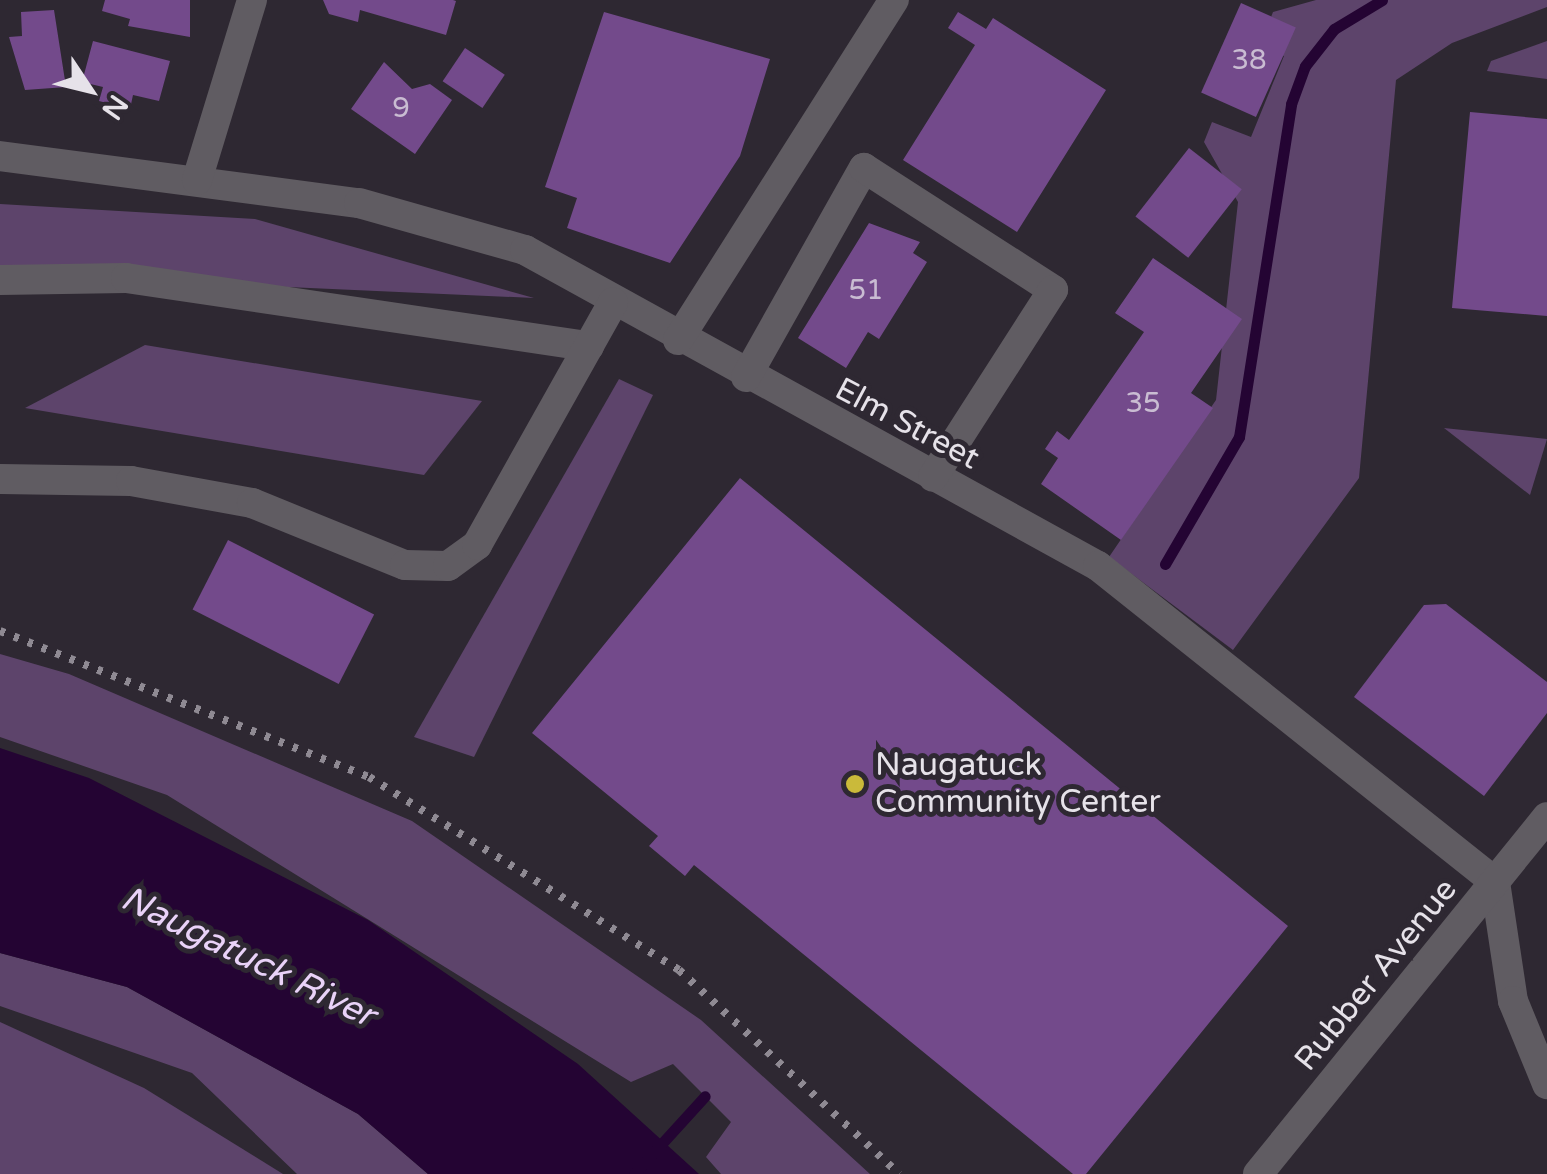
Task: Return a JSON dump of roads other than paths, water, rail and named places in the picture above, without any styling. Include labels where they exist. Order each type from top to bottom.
[{"type":"street","points":[[197,180],[252,0]]},
{"type":"street","points":[[678,340],[894,0]]},
{"type":"street","name":"Elm Street","points":[[0,156],[359,203],[525,250],[678,340],[1098,566],[1496,882]]},
{"type":"street","points":[[746,377],[864,168],[1053,290],[933,477]]},
{"type":"street","points":[[0,280],[126,278],[589,346]]},
{"type":"street","points":[[0,479],[131,481],[252,503],[405,565],[448,566],[477,545],[613,302]]},
{"type":"street","name":"Rubber Avenue","points":[[1258,1174],[1547,817]]},
{"type":"street","points":[[1496,882],[1513,1002],[1547,1084]]},
{"type":"water","name":"Naugatuck River","points":[[0,748],[89,778],[368,920],[578,1064],[699,1174],[428,1174],[358,1114],[127,987],[0,953]]},
{"type":"waterway","points":[[1165,564],[1239,437],[1291,104],[1305,66],[1334,29],[1382,0]]},
{"type":"waterway","points":[[634,1174],[705,1096]]},
{"type":"railway","points":[[0,631],[369,777],[679,970],[899,1174]]},
{"type":"place","name":"Naugatuck Community Center","points":[[855,784]]}]
